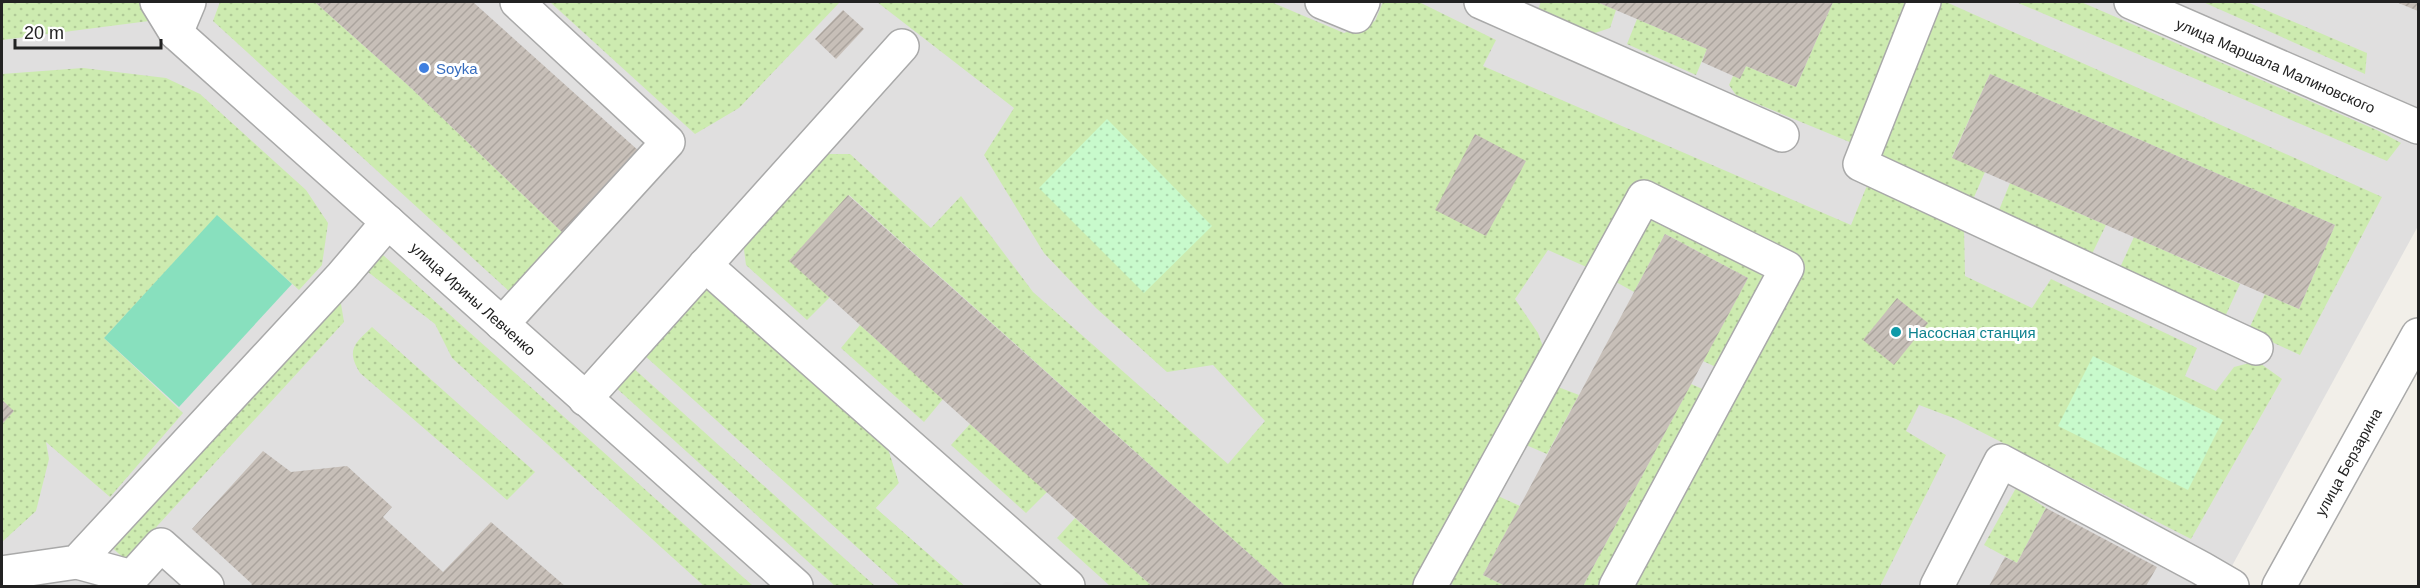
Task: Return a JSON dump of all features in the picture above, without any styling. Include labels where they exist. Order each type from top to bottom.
[{"type":"street","name":"улица Ирины Левченко","points":[[157,2],[176,33],[795,586]]},
{"type":"street","points":[[176,33],[189,2]]},
{"type":"street","points":[[502,324],[668,142],[517,2]]},
{"type":"street","points":[[1322,2],[1356,16],[1363,2]]},
{"type":"street","points":[[1481,2],[1782,135]]},
{"type":"street","points":[[1924,2],[1860,164],[2256,348]]},
{"type":"street","name":"улица Маршала Малиновского","points":[[2132,2],[2418,127]]},
{"type":"street","points":[[585,399],[902,46]]},
{"type":"street","points":[[1430,586],[1644,197],[1787,268],[1616,586]]},
{"type":"street","points":[[77,562],[342,276],[388,222]]},
{"type":"street","points":[[705,264],[1068,586]]},
{"type":"street","name":"улица Берзарина","points":[[2279,586],[2418,335]]},
{"type":"street","points":[[1937,586],[2001,461],[2232,586]]},
{"type":"street","points":[[2,573],[77,562],[132,577],[161,545],[207,586]]},
{"type":"shaded area","points":[[2,2],[2418,2],[2418,226],[2221,586],[2,586]]},
{"type":"shaded area","points":[[887,445],[1048,586],[1005,582],[1001,586],[965,586],[876,508],[899,483]]},
{"type":"green space","points":[[2,2],[141,2],[149,21],[2,40]]},
{"type":"green space","points":[[220,2],[318,2],[316,3],[410,87],[566,236],[511,293],[213,21]]},
{"type":"green space","points":[[550,2],[840,2],[739,108],[695,134]]},
{"type":"green space","points":[[877,2],[1271,2],[1344,33],[1375,21],[1383,2],[1419,2],[1496,40],[1483,66],[1851,225],[1868,183],[1964,228],[1965,276],[2032,308],[2051,279],[2197,348],[2185,376],[2216,391],[2234,367],[2257,361],[2282,379],[2191,539],[1956,419],[1919,405],[1906,431],[1946,455],[1880,586],[1631,586],[1805,265],[1638,180],[1591,269],[1548,250],[1515,299],[1538,333],[1546,355],[1412,586],[1285,586],[849,195],[830,297],[807,320],[746,265],[743,242],[822,154],[850,154],[931,228],[961,196],[1033,292],[1228,464],[1265,421],[1213,365],[1167,372],[1096,308],[1044,253],[984,155],[1014,108]]},
{"type":"green space","points":[[1541,2],[1597,2],[1616,10],[1610,28],[1595,33],[1538,9]]},
{"type":"green space","points":[[1833,2],[1908,2],[1852,143],[1736,95],[1729,85],[1733,76],[1740,78],[1746,66],[1796,87]]},
{"type":"green space","points":[[1936,2],[1946,2],[2382,197],[2300,355],[2248,331],[2265,294],[2299,309],[2335,225],[1990,74],[1952,157],[1985,172],[1971,204],[1879,159]]},
{"type":"green space","points":[[2016,2],[2081,2],[2379,131],[2401,143],[2387,161]]},
{"type":"green space","points":[[2203,2],[2247,2],[2367,53],[2365,74]]},
{"type":"green space","points":[[1637,19],[1707,49],[1696,75],[1627,44]]},
{"type":"green space","points":[[83,68],[166,78],[200,94],[306,190],[328,223],[322,265],[299,290],[217,216],[104,338],[183,413],[110,497],[46,442],[49,459],[36,511],[2,542],[2,424],[13,411],[2,400],[2,74]]},
{"type":"green space","points":[[1107,119],[1212,226],[1144,293],[1039,188]]},
{"type":"green space","points":[[2010,183],[2106,225],[2090,258],[1997,215]]},
{"type":"green space","points":[[1653,213],[1772,271],[1720,369],[1703,361],[1748,278],[1665,234],[1634,292],[1616,282]]},
{"type":"green space","points":[[217,215],[292,284],[179,407],[104,338]]},
{"type":"green space","points":[[2134,237],[2240,284],[2223,321],[2118,272]]},
{"type":"green space","points":[[383,255],[753,586],[704,586],[452,358],[435,324],[368,272]]},
{"type":"green space","points":[[706,286],[887,445],[899,483],[876,508],[965,586],[900,586],[644,355]]},
{"type":"green space","points":[[340,298],[344,322],[126,560],[110,546]]},
{"type":"green space","points":[[860,325],[943,399],[924,422],[841,348]]},
{"type":"green space","points":[[372,327],[535,472],[507,500],[360,373],[353,358],[354,348]]},
{"type":"green space","points":[[2093,356],[2223,420],[2188,490],[2058,426]]},
{"type":"green space","points":[[631,366],[875,586],[835,586],[613,385]]},
{"type":"green space","points":[[1691,384],[1707,391],[1601,586],[1583,586]]},
{"type":"green space","points":[[1558,387],[1579,395],[1547,454],[1526,445]]},
{"type":"green space","points":[[970,424],[1047,492],[1026,513],[951,445]]},
{"type":"green space","points":[[2016,488],[2046,508],[2017,563],[1984,545]]},
{"type":"green space","points":[[1498,496],[1520,506],[1483,575],[1505,586],[1455,586],[1450,583]]},
{"type":"green space","points":[[1075,518],[1152,586],[1110,586],[1057,538]]},
{"type":"building","points":[[473,2],[640,152],[566,236],[410,87],[316,3]]},
{"type":"building","points":[[1597,2],[1833,2],[1796,87],[1746,66],[1740,79],[1702,62],[1707,49]]},
{"type":"building","points":[[2396,2],[2418,2],[2418,11]]},
{"type":"building","points":[[843,10],[864,29],[836,59],[815,39]]},
{"type":"building","points":[[1990,74],[2335,225],[2299,309],[1952,158]]},
{"type":"building","points":[[1475,134],[1526,161],[1486,236],[1435,210]]},
{"type":"building","points":[[848,195],[1285,586],[1152,586],[970,424],[789,261]]},
{"type":"building","points":[[1665,234],[1748,278],[1583,586],[1505,586],[1483,575]]},
{"type":"building","name":"Насосная станция","points":[[1897,298],[1928,323],[1894,365],[1863,340]]},
{"type":"building","points":[[2,400],[14,411],[2,424]]},
{"type":"building","points":[[263,451],[291,472],[347,466],[392,507],[383,517],[443,572],[491,522],[565,586],[250,586],[252,584],[192,529]]},
{"type":"building","points":[[2046,508],[2157,567],[2146,586],[1989,586],[2005,557],[2017,563]]},
{"type":"place","name":"Soyka","points":[[424,68]]},
{"type":"place","name":"Насосная станция","points":[[1896,332]]}]
